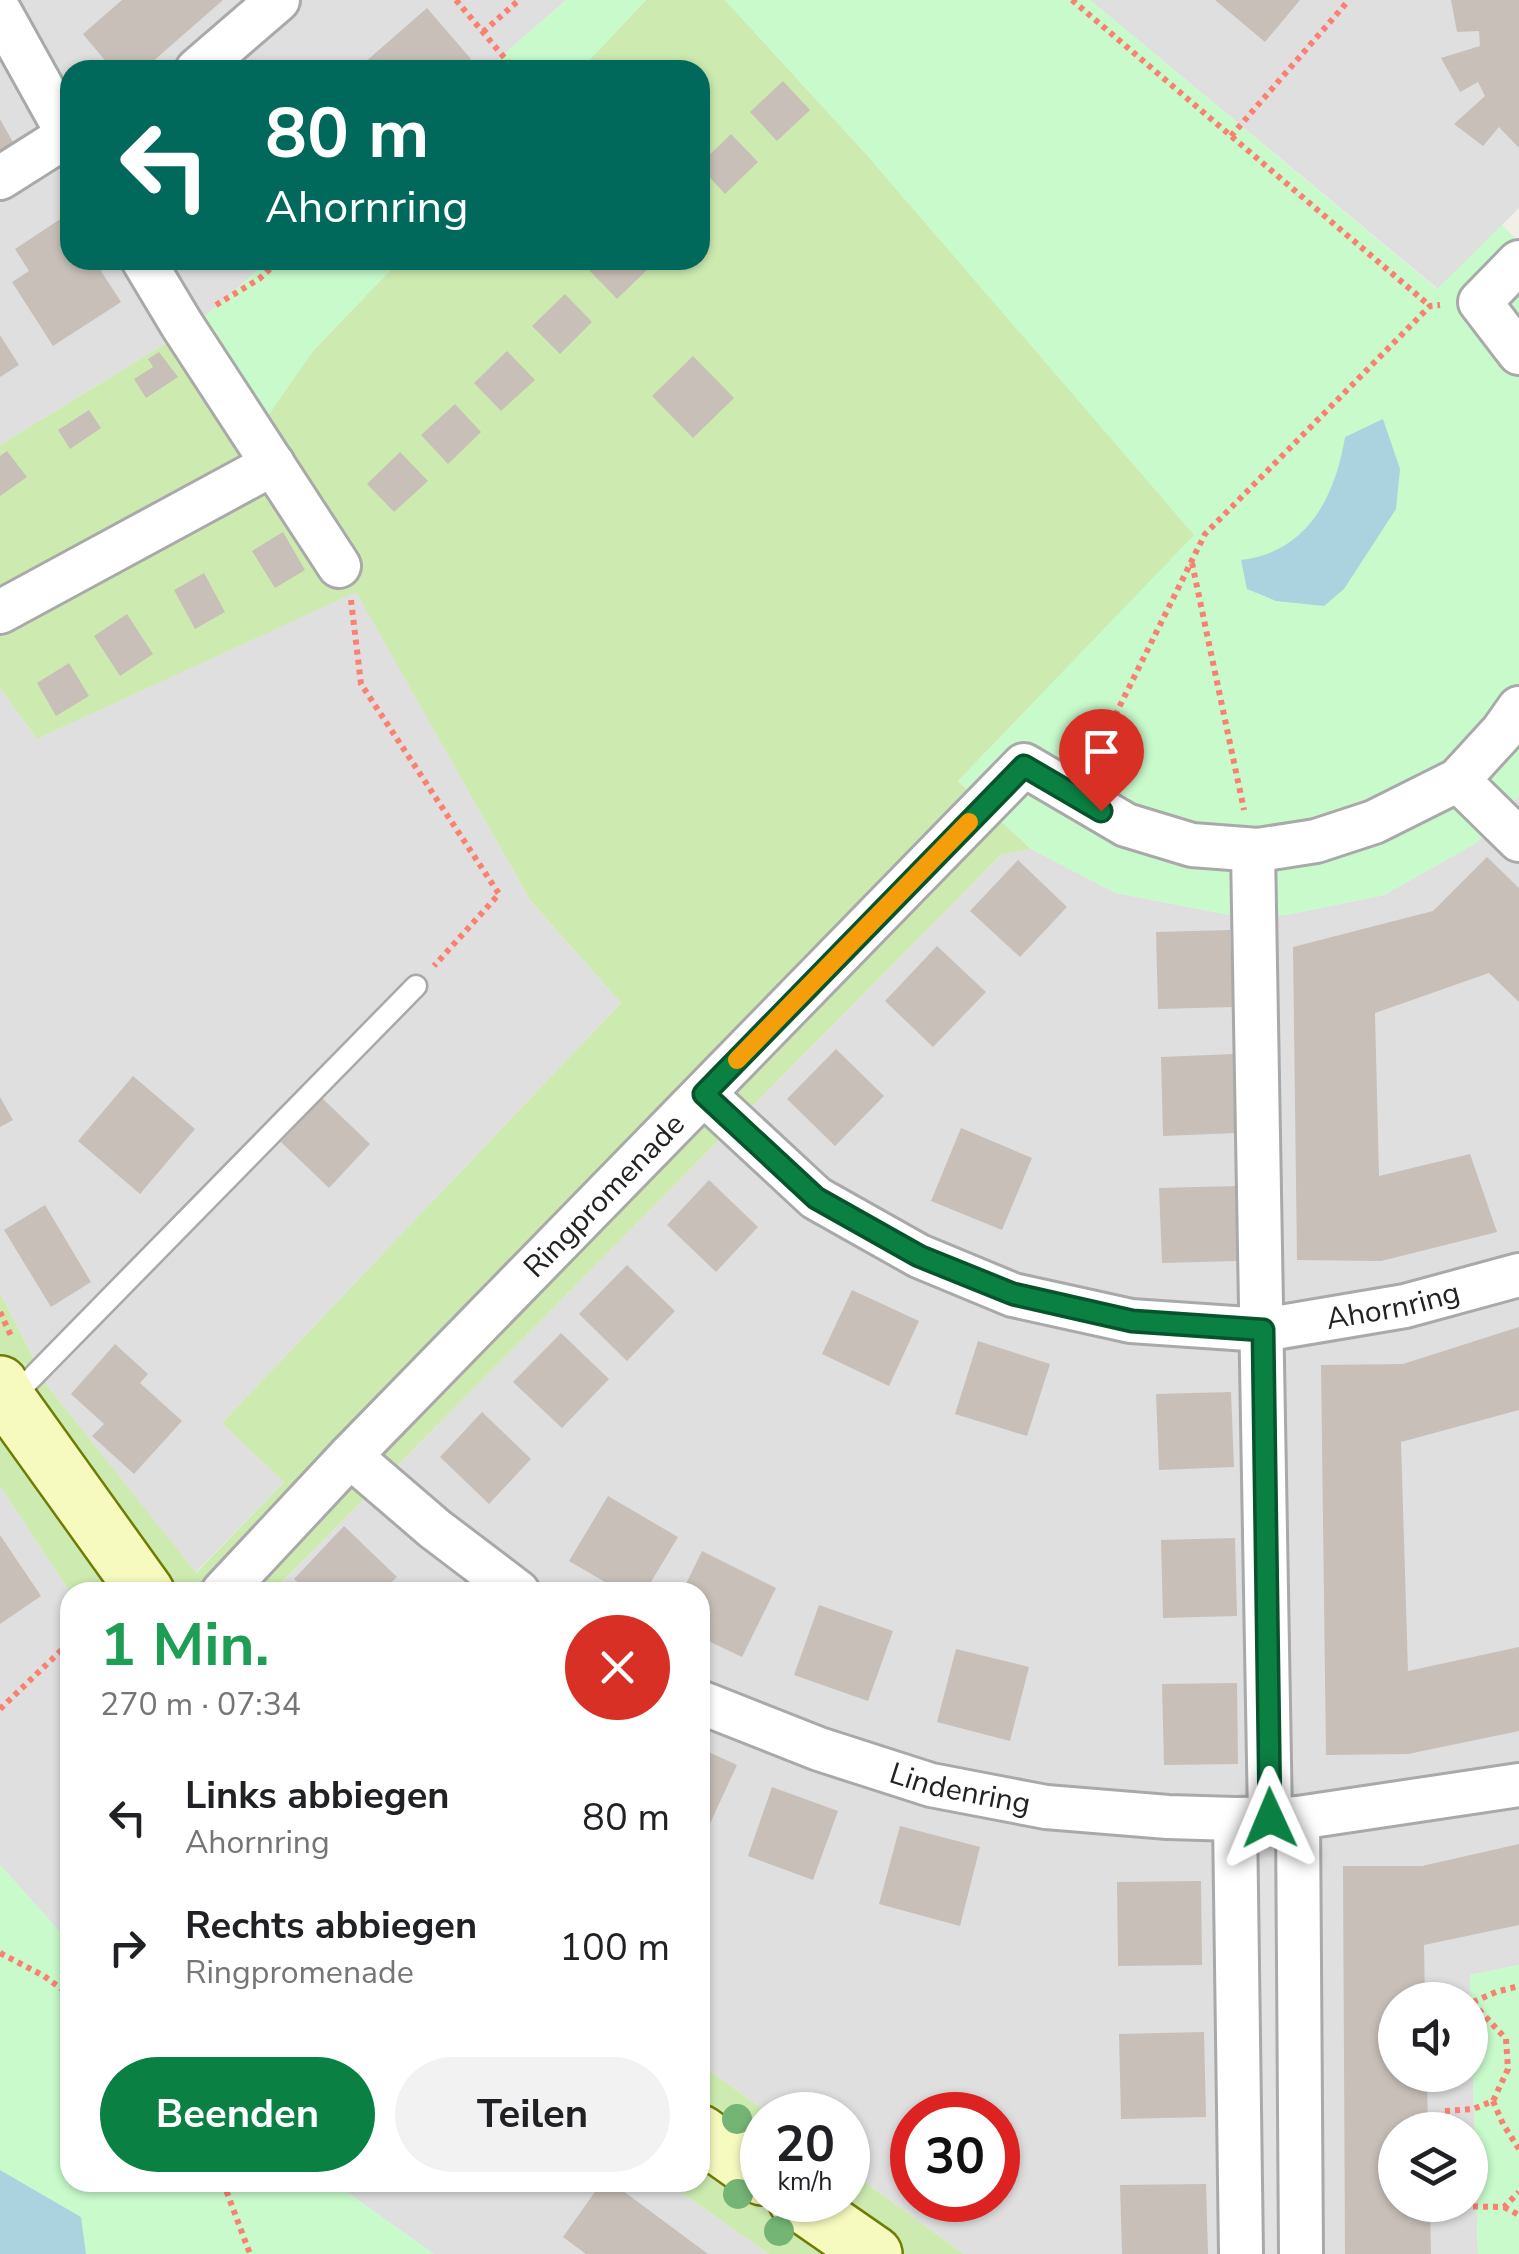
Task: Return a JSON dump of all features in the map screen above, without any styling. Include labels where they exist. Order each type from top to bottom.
[{"type":"main road","points":[[5,1393],[139,1582]]},
{"type":"main road","points":[[710,2140],[740,2161]]},
{"type":"main road","points":[[828,2222],[874,2254]]},
{"type":"street","points":[[209,60],[278,0]]},
{"type":"street","points":[[0,12],[60,121]]},
{"type":"street","points":[[0,178],[60,142]]},
{"type":"street","points":[[1519,262],[1480,302],[1519,353]]},
{"type":"street","points":[[150,270],[340,566]]},
{"type":"street","points":[[0,612],[272,464]]},
{"type":"street","name":"Ringpromenade","points":[[232,1582],[350,1456],[1024,766],[1126,825],[1192,845],[1252,851],[1316,841],[1374,822],[1458,780],[1513,730]]},
{"type":"street","points":[[1458,780],[1519,840]]},
{"type":"street","points":[[1252,851],[1263,1330],[1268,1818],[1301,2254]]},
{"type":"street","name":"Ahornring","points":[[704,1094],[816,1198],[919,1256],[1013,1294],[1132,1321],[1263,1330],[1405,1306],[1519,1276]]},
{"type":"street","points":[[350,1456],[505,1582]]},
{"type":"street","name":"Lindenring","points":[[710,1706],[818,1748],[931,1785],[1046,1807],[1168,1817],[1268,1818],[1519,1785]]},
{"type":"street","points":[[1240,2254],[1268,1818]]},
{"type":"lane","points":[[5,1393],[416,986]]},
{"type":"path","points":[[456,0],[506,60]]},
{"type":"path","points":[[483,32],[520,0]]},
{"type":"path","points":[[1072,0],[1430,306]]},
{"type":"path","points":[[1230,136],[1349,0]]},
{"type":"path","points":[[182,325],[268,270]]},
{"type":"path","points":[[1075,796],[1206,534],[1430,306],[1480,302]]},
{"type":"path","points":[[1192,562],[1252,851]]},
{"type":"path","points":[[340,566],[352,603],[361,684],[499,894],[416,986]]},
{"type":"path","points":[[0,1709],[60,1650]]},
{"type":"path","points":[[0,1954],[60,1988]]},
{"type":"path","points":[[1488,1996],[1519,1986]]},
{"type":"path","points":[[1445,2111],[1473,2109],[1493,2101],[1508,2070],[1506,2039],[1488,2020]]},
{"type":"path","points":[[1493,2101],[1519,2149]]},
{"type":"path","points":[[227,2192],[250,2254]]},
{"type":"path","points":[[1504,2206],[1519,2192]]},
{"type":"path","points":[[1488,2206],[1504,2206],[1519,2215]]},
{"type":"shaded area","points":[[0,0],[566,0],[497,60],[60,60],[60,270],[258,270],[194,326],[0,445]]},
{"type":"shaded area","points":[[1090,0],[1519,0],[1519,208],[1438,289]]},
{"type":"shaded area","points":[[356,591],[530,900],[621,1003],[223,1422],[284,1482],[195,1573],[49,1388],[0,1293],[0,688],[37,739]]},
{"type":"shaded area","points":[[1519,796],[1519,1965],[1470,1975],[1470,1982],[1378,1982],[1378,2092],[1473,2092],[1474,2112],[1378,2112],[1378,2222],[1477,2222],[1478,2254],[964,2254],[920,2222],[1020,2222],[1020,2092],[890,2092],[890,2200],[870,2186],[870,2092],[740,2093],[710,2071],[710,1582],[282,1582],[1001,855],[1031,849],[1116,893],[1230,915],[1286,915],[1384,895],[1476,843]]},
{"type":"shaded area","points":[[0,1486],[63,1582],[60,1582],[60,1932],[0,1865]]},
{"type":"shaded area","points":[[1251,1857],[1285,1857],[1289,2254],[1254,2254]]},
{"type":"shaded area","points":[[347,2192],[681,2192],[769,2254],[434,2254]]},
{"type":"green space","points":[[566,0],[646,0],[589,60],[497,60]]},
{"type":"green space","points":[[646,0],[725,0],[866,154],[1195,535],[958,781],[1031,849],[1001,855],[282,1582],[63,1582],[0,1486],[0,1293],[49,1388],[196,1573],[284,1482],[222,1423],[621,1003],[530,900],[356,592],[37,739],[0,688],[0,445],[194,326],[265,419],[313,351],[390,270],[710,270],[710,60],[589,60]]},
{"type":"green space","points":[[725,0],[1090,0],[1437,289],[1502,225],[1519,242],[1519,796],[1476,843],[1384,895],[1286,915],[1230,915],[1116,893],[1031,849],[958,781],[1194,535],[866,154]]},
{"type":"green space","points":[[258,270],[390,270],[313,351],[265,420],[194,326]]},
{"type":"green space","points":[[0,1865],[60,1932],[60,2192],[347,2192],[434,2254],[86,2254],[81,2217],[0,2170]]},
{"type":"green space","points":[[1519,1965],[1519,2254],[1478,2254],[1477,2222],[1488,2222],[1488,2112],[1474,2112],[1473,2092],[1488,2092],[1488,1982],[1470,1982],[1470,1975]]},
{"type":"green space","points":[[710,2071],[740,2093],[740,2222],[870,2222],[870,2186],[890,2200],[890,2222],[920,2222],[964,2254],[769,2254],[681,2192],[710,2192]]},
{"type":"water","points":[[1383,419],[1400,469],[1396,509],[1344,589],[1324,606],[1276,601],[1247,589],[1241,560],[1264,555],[1300,534],[1325,501],[1345,437]]},
{"type":"water","points":[[0,2170],[81,2217],[86,2254],[0,2254]]},
{"type":"building","points":[[122,0],[223,0],[154,60],[105,60],[83,34]]},
{"type":"building","points":[[1215,0],[1300,0],[1265,42]]},
{"type":"building","points":[[1451,0],[1519,0],[1519,148],[1499,127],[1483,146],[1454,124],[1485,96],[1478,82],[1460,92],[1441,58],[1480,46],[1479,31],[1457,32]]},
{"type":"building","points":[[427,8],[471,59],[470,60],[367,60]]},
{"type":"building","points":[[783,81],[810,110],[777,141],[750,112]]},
{"type":"building","points":[[0,119],[15,146],[0,155]]},
{"type":"building","points":[[731,134],[758,162],[725,194],[710,178],[710,154]]},
{"type":"building","points":[[60,219],[60,270],[100,270],[121,302],[53,346],[12,282],[29,271],[15,249]]},
{"type":"building","points":[[589,270],[647,270],[617,299]]},
{"type":"building","points":[[565,294],[592,322],[560,354],[532,326]]},
{"type":"building","points":[[0,335],[19,365],[0,377]]},
{"type":"building","points":[[507,351],[535,380],[501,411],[474,383]]},
{"type":"building","points":[[159,352],[178,377],[146,398],[134,379],[153,367],[148,359]]},
{"type":"building","points":[[693,356],[734,398],[693,438],[652,396]]},
{"type":"building","points":[[455,404],[481,432],[448,464],[421,435]]},
{"type":"building","points":[[89,410],[101,428],[70,449],[58,430]]},
{"type":"building","points":[[7,451],[27,477],[0,496],[0,456]]},
{"type":"building","points":[[400,452],[428,481],[394,512],[367,484]]},
{"type":"building","points":[[283,532],[305,570],[275,588],[252,551]]},
{"type":"building","points":[[204,573],[225,612],[195,629],[174,590]]},
{"type":"building","points":[[127,614],[153,654],[120,676],[94,636]]},
{"type":"building","points":[[69,663],[89,696],[56,716],[37,683]]},
{"type":"building","points":[[1487,857],[1519,888],[1519,1002],[1489,973],[1375,1013],[1379,1176],[1470,1154],[1497,1232],[1381,1261],[1297,1260],[1293,947],[1433,911]]},
{"type":"building","points":[[1018,860],[1067,907],[1020,957],[970,911]]},
{"type":"building","points":[[1230,930],[1233,1007],[1158,1009],[1156,932]]},
{"type":"building","points":[[937,946],[986,992],[933,1047],[885,1001]]},
{"type":"building","points":[[836,1049],[884,1096],[835,1146],[787,1099]]},
{"type":"building","points":[[1234,1054],[1236,1133],[1163,1136],[1161,1057]]},
{"type":"building","points":[[133,1076],[195,1129],[140,1194],[78,1141]]},
{"type":"building","points":[[0,1097],[13,1120],[0,1127]]},
{"type":"building","points":[[322,1098],[370,1144],[329,1188],[281,1142]]},
{"type":"building","points":[[961,1128],[1032,1158],[1002,1230],[931,1201]]},
{"type":"building","points":[[709,1180],[758,1227],[716,1272],[667,1225]]},
{"type":"building","points":[[1236,1186],[1238,1261],[1162,1263],[1159,1188]]},
{"type":"building","points":[[45,1205],[91,1282],[51,1307],[4,1230]]},
{"type":"building","points":[[627,1265],[675,1311],[627,1361],[579,1314]]},
{"type":"building","points":[[852,1290],[919,1321],[889,1386],[822,1354]]},
{"type":"building","points":[[1519,1327],[1519,1410],[1401,1442],[1408,1671],[1519,1647],[1519,1731],[1408,1754],[1326,1755],[1321,1365],[1403,1364]]},
{"type":"building","points":[[561,1333],[609,1379],[562,1428],[513,1382]]},
{"type":"building","points":[[978,1341],[1050,1364],[1027,1436],[955,1414]]},
{"type":"building","points":[[115,1344],[148,1374],[140,1383],[182,1421],[134,1474],[92,1436],[104,1424],[71,1394]]},
{"type":"building","points":[[1231,1392],[1234,1467],[1159,1470],[1156,1394]]},
{"type":"building","points":[[482,1412],[531,1459],[489,1504],[440,1457]]},
{"type":"building","points":[[608,1496],[678,1537],[651,1582],[605,1582],[569,1561]]},
{"type":"building","points":[[344,1526],[397,1577],[392,1582],[294,1579]]},
{"type":"building","points":[[0,1535],[41,1596],[0,1624]]},
{"type":"building","points":[[1235,1538],[1237,1616],[1163,1618],[1161,1540]]},
{"type":"building","points":[[702,1551],[776,1588],[742,1657],[710,1642],[710,1582],[687,1582]]},
{"type":"building","points":[[819,1605],[893,1631],[868,1701],[794,1675]]},
{"type":"building","points":[[956,1649],[1029,1667],[1010,1741],[937,1722]]},
{"type":"building","points":[[1237,1683],[1238,1764],[1164,1765],[1162,1684]]},
{"type":"building","points":[[710,1753],[737,1765],[710,1823]]},
{"type":"building","points":[[772,1787],[838,1811],[813,1880],[748,1856]]},
{"type":"building","points":[[900,1826],[980,1847],[960,1926],[879,1904]]},
{"type":"building","points":[[1519,1844],[1519,1925],[1424,1945],[1425,1982],[1378,1982],[1378,2092],[1427,2092],[1428,2112],[1378,2112],[1378,2222],[1430,2222],[1431,2254],[1345,2254],[1343,1866],[1422,1866]]},
{"type":"building","points":[[1201,1881],[1202,1965],[1118,1966],[1117,1882]]},
{"type":"building","points":[[1204,2032],[1206,2117],[1121,2119],[1119,2034]]},
{"type":"building","points":[[1206,2184],[1208,2254],[1122,2254],[1120,2185]]},
{"type":"building","points":[[595,2192],[624,2192],[708,2254],[586,2254],[563,2237]]},
{"type":"slow traffic","points":[[737,1060],[969,822]]},
{"type":"route","points":[[1101,811],[1024,766],[704,1094],[816,1198],[919,1256],[1013,1294],[1132,1321],[1263,1330],[1270,1818]]}]
